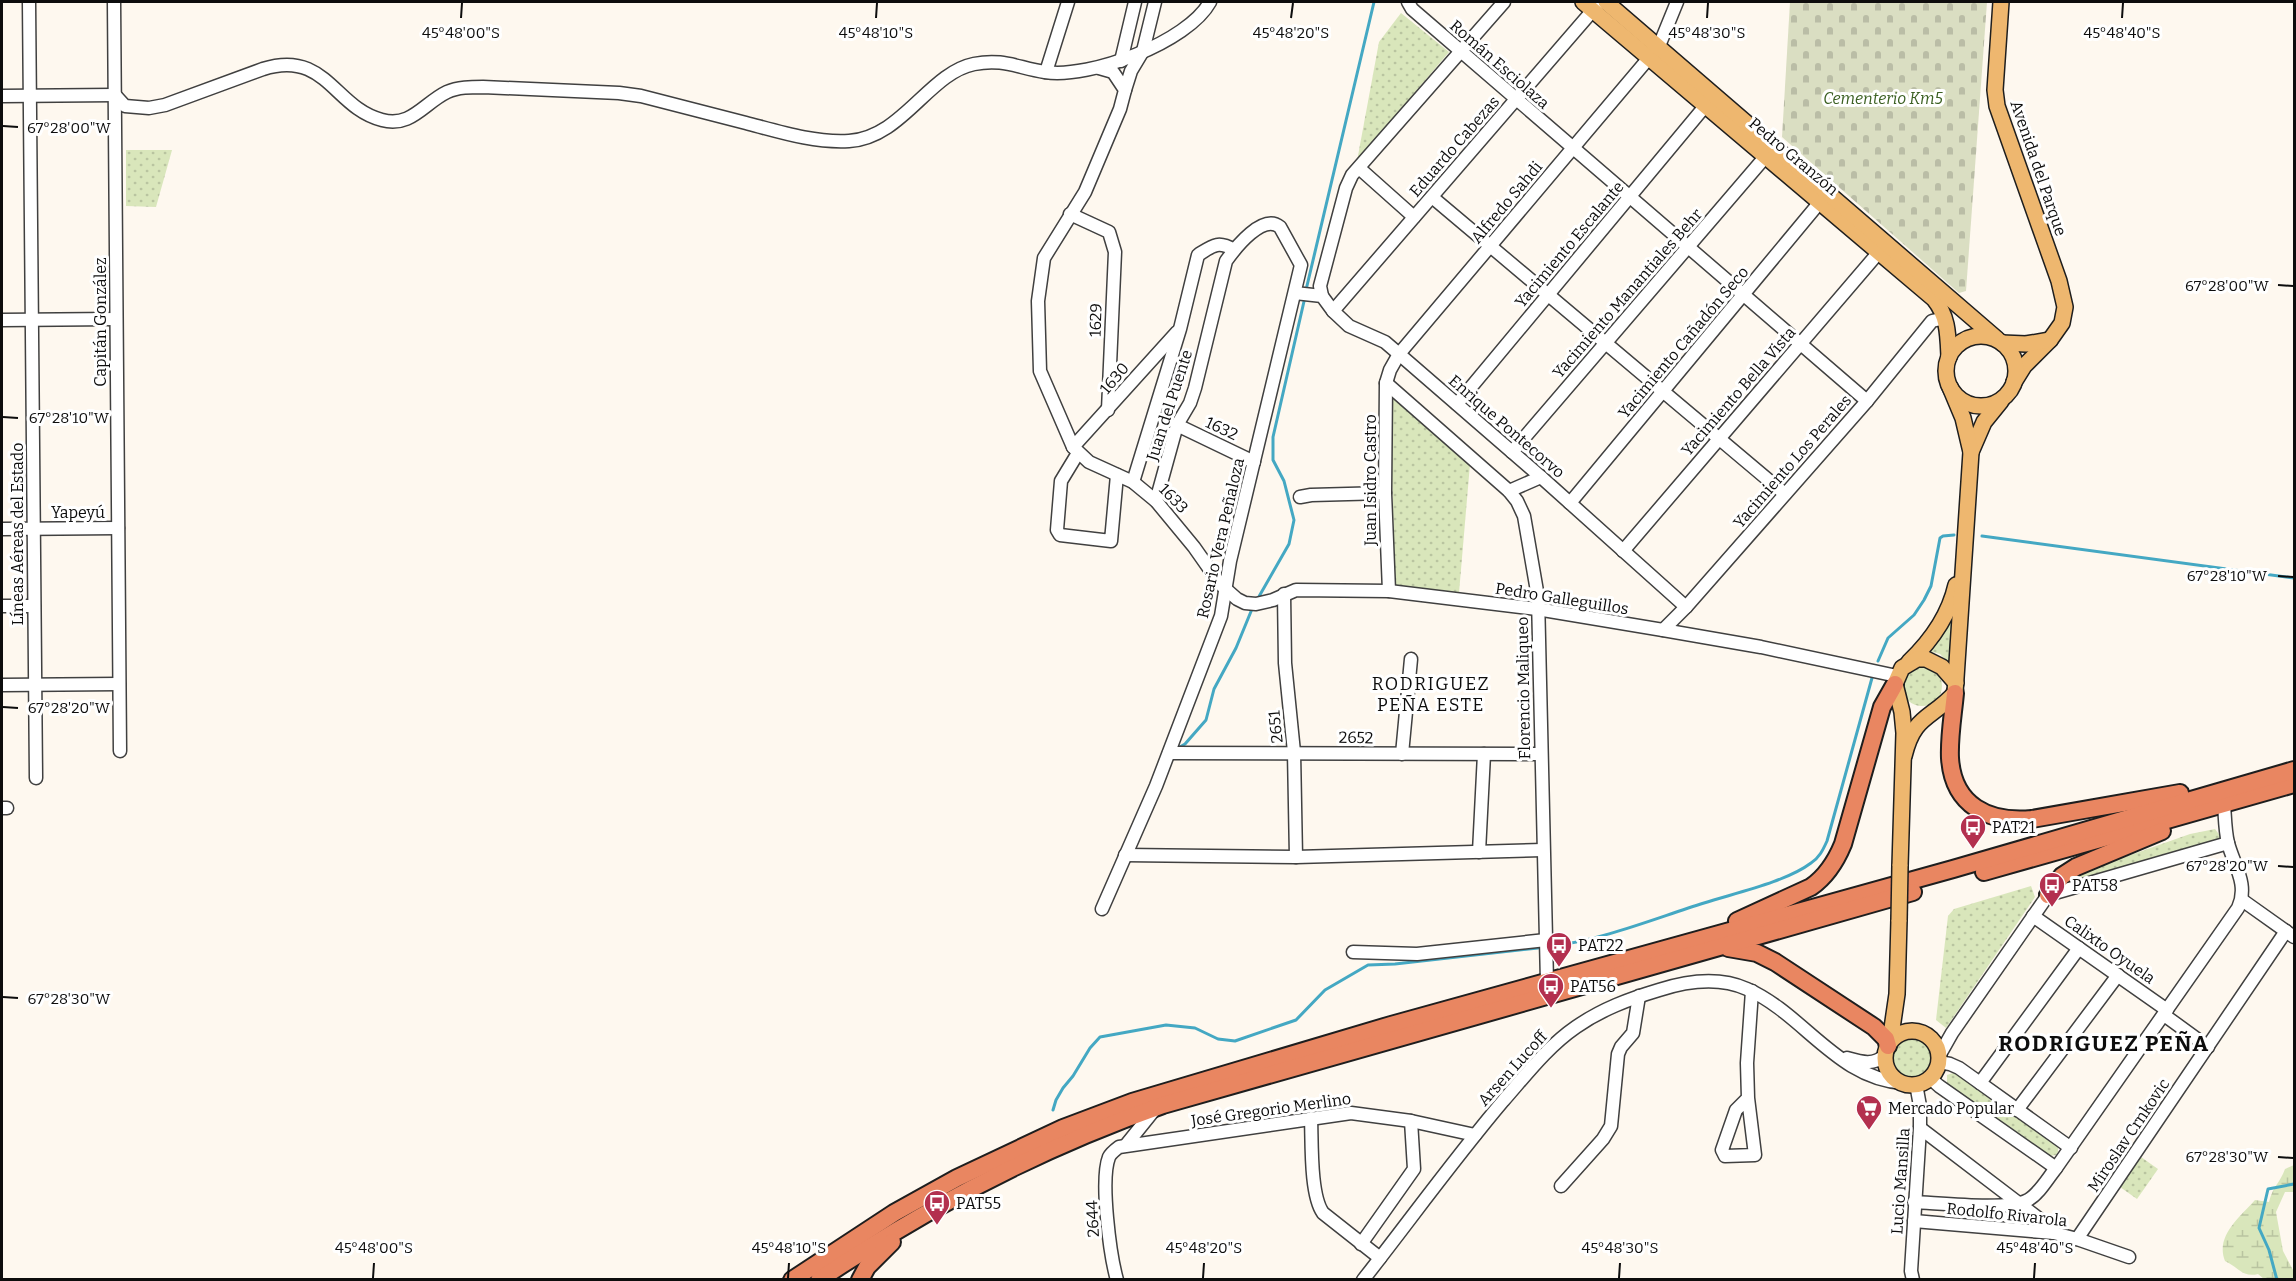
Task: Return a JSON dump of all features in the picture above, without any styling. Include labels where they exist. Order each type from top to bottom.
[{"type":"highway","points":[[1682,945],[1807,890],[1829,870],[1843,844],[1882,707],[1896,680]]},
{"type":"highway","points":[[1956,688],[1950,751],[1952,773],[1960,792],[1968,802],[1994,817],[2014,820],[2040,818],[2269,777]]},
{"type":"highway","points":[[792,1280],[835,1250],[925,1195],[996,1159],[1098,1114],[1199,1080],[2295,770]]},
{"type":"highway","points":[[819,1280],[917,1217],[1022,1162],[1156,1107],[2295,784]]},
{"type":"highway","points":[[2048,895],[2062,876],[2076,867],[2224,804]]},
{"type":"highway","points":[[1703,951],[1734,948],[1763,955],[1874,1027],[1886,1039],[1888,1048]]},
{"type":"highway","points":[[860,1280],[867,1267],[917,1217]]},
{"type":"main road","name":"Avenida del Parque","points":[[2001,2],[1995,90],[1997,106],[2064,296],[2065,315],[2050,340],[2030,358],[2014,382]]},
{"type":"main road","name":"Pedro Granzón","points":[[1595,3],[1999,341]]},
{"type":"main road","name":"Pedro Granzón","points":[[1655,52],[1707,105],[1934,299],[1945,318],[1949,357]]},
{"type":"main road","points":[[1904,756],[1907,742],[1914,728],[1944,704],[1956,688],[1971,452],[1963,418],[1950,387],[1946,369],[1949,357],[1956,346],[1966,339],[1978,336],[2026,344],[2050,340]]},
{"type":"main road","points":[[1971,452],[1984,422],[2014,382],[2016,370],[2014,357],[1999,341]]},
{"type":"main road","points":[[1950,387],[1963,401],[1975,406],[1987,406],[2004,398]]},
{"type":"main road","points":[[1897,994],[1907,1017],[1920,1032],[1934,1041],[1939,1059],[1917,1082],[1890,1072],[1888,1048],[1897,994],[1904,756],[1904,723],[1896,680],[1934,634],[1949,609],[1965,553]]},
{"type":"main road","points":[[1909,662],[1926,659],[1935,662],[1956,688]]},
{"type":"main road","points":[[1900,701],[1914,712],[1932,712]]},
{"type":"main road","points":[[1888,1048],[1904,1032],[1920,1032]]},
{"type":"street","name":"Líneas Aéreas del Estado","points":[[29,2],[36,778]]},
{"type":"street","name":"Capitán González","points":[[114,2],[120,751]]},
{"type":"street","points":[[1046,72],[1068,2]]},
{"type":"street","points":[[1121,61],[1135,2]]},
{"type":"street","points":[[1075,450],[1040,371],[1038,301],[1041,274],[1044,258],[1084,192],[1100,157],[1120,109],[1131,70],[1143,51],[1155,2]]},
{"type":"street","points":[[2,96],[115,95],[125,106],[149,108],[165,105],[273,66],[291,65],[316,72],[363,112],[386,121],[407,120],[448,92],[465,87],[483,87],[641,96],[801,137],[850,141],[868,137],[886,128],[952,73],[970,64],[999,61],[1046,72],[1079,72],[1099,68],[1121,61],[1173,36],[1196,20],[1210,2]]},
{"type":"street","name":"Román Esciolaza","points":[[1407,2],[1461,52],[1867,401]]},
{"type":"street","points":[[1295,293],[1322,296],[1320,286],[1346,188],[1352,175],[1504,2]]},
{"type":"street","name":"Alfredo Sahdi","points":[[1390,370],[1399,354],[1655,52],[1677,2]]},
{"type":"street","name":"Eduardo Cabezas","points":[[1333,311],[1516,99],[1595,3]]},
{"type":"street","points":[[1099,68],[1113,72],[1125,90]]},
{"type":"street","name":"Yacimiento Escalante","points":[[1457,404],[1707,105]]},
{"type":"street","name":"Yacimiento Manantiales Behr","points":[[1512,453],[1766,156]]},
{"type":"street","points":[[1359,168],[1414,217]]},
{"type":"street","points":[[1431,197],[1785,494]]},
{"type":"street","name":"Yacimiento Cañadón Seco","points":[[1570,503],[1820,202]]},
{"type":"street","name":"1629","points":[[1070,214],[1109,232],[1115,252],[1108,410]]},
{"type":"street","name":"Rosario Vera Peñaloza","points":[[1102,909],[1169,753],[1221,616],[1230,561],[1301,265],[1284,234],[1275,223],[1266,223],[1257,228],[1234,250]]},
{"type":"street","name":"Juan del Puente","points":[[1133,482],[1180,329],[1198,255],[1217,244],[1224,244],[1234,250],[1226,261],[1195,388],[1190,404],[1177,424],[1156,501]]},
{"type":"street","name":"Yacimiento Bella Vista","points":[[1623,551],[1879,252]]},
{"type":"street","name":"Enrique Pontecorvo","points":[[1322,296],[1333,311],[1349,326],[1385,342],[1686,607]]},
{"type":"street","name":"Yacimiento Los Perales","points":[[1663,630],[1686,607],[1867,401],[1932,321],[1945,318]]},
{"type":"street","points":[[2,320],[116,319]]},
{"type":"street","name":"1630","points":[[1117,475],[1111,541],[1060,535],[1057,531],[1061,481],[1075,450],[1180,329]]},
{"type":"street","name":"Juan Isidro Castro","points":[[1389,591],[1385,493],[1386,383],[1390,370]]},
{"type":"street","name":"Florencio Maliqueo","points":[[1386,383],[1509,491],[1524,516],[1534,569],[1538,609],[1546,982]]},
{"type":"street","name":"1632","points":[[1177,424],[1254,462]]},
{"type":"street","name":"1633","points":[[1075,450],[1089,462],[1133,482],[1156,501],[1226,590]]},
{"type":"street","points":[[1509,491],[1541,477]]},
{"type":"street","points":[[1300,497],[1385,493]]},
{"type":"street","name":"Yapeyú","points":[[2,529],[118,528]]},
{"type":"street","name":"Pedro Galleguillos","points":[[1226,590],[1245,603],[1263,603],[1296,590],[1389,591],[1538,609],[1761,647],[1896,680]]},
{"type":"street","name":"2651","points":[[1284,594],[1285,663],[1294,752],[1296,857]]},
{"type":"street","points":[[2,606],[34,606]]},
{"type":"street","points":[[1402,754],[1411,659]]},
{"type":"street","points":[[2,685],[119,684]]},
{"type":"street","name":"2652","points":[[1169,753],[1541,754]]},
{"type":"street","points":[[1479,852],[1484,754]]},
{"type":"street","points":[[2021,1204],[2031,1199],[2071,1148],[2242,900],[2243,886],[2228,843],[2224,804]]},
{"type":"street","points":[[2071,1148],[1980,1083],[1939,1059],[1952,1033],[2048,895],[2228,843]]},
{"type":"street","points":[[1125,855],[1296,857],[1543,850]]},
{"type":"street","points":[[2242,900],[2290,934]]},
{"type":"street","name":"Calixto Oyuela","points":[[2033,916],[2118,975],[2208,1047]]},
{"type":"street","name":"Miroslav Crnkovic","points":[[2077,1239],[2208,1047],[2290,934]]},
{"type":"street","points":[[1353,952],[1417,954],[1546,940]]},
{"type":"street","points":[[1980,1083],[2079,948]]},
{"type":"street","points":[[2018,1110],[2118,975]]},
{"type":"street","name":"Arsen Lucoff","points":[[1363,1280],[1475,1135],[1538,1060],[1563,1037],[1597,1014],[1639,996],[1685,982],[1706,980],[1732,984],[1752,991],[1779,1008],[1834,1053],[1864,1074],[1877,1080],[1917,1082]]},
{"type":"street","points":[[1748,1098],[1736,1110],[1722,1150],[1725,1156],[1755,1155],[1748,1098],[1747,1063],[1752,991]]},
{"type":"street","points":[[1561,1186],[1603,1139],[1611,1126],[1618,1054],[1633,1033],[1639,996]]},
{"type":"street","name":"Arsen Lucoff","points":[[1834,1053],[1867,1063],[1877,1061],[1888,1048]]},
{"type":"street","points":[[1917,1082],[1939,1086],[2056,1168]]},
{"type":"street","name":"Lucio Mansilla","points":[[1913,1280],[1911,1271],[1914,1202],[1920,1128],[1917,1082]]},
{"type":"street","points":[[1126,1145],[1156,1107]]},
{"type":"street","name":"José Gregorio Merlino","points":[[1110,1156],[1119,1147],[1126,1145],[1351,1113],[1411,1121],[1475,1135]]},
{"type":"street","points":[[1311,1118],[1315,1192],[1318,1206],[1323,1213],[1380,1258]]},
{"type":"street","points":[[1361,1244],[1414,1169],[1411,1121]]},
{"type":"street","points":[[1920,1128],[2021,1204],[2054,1233]]},
{"type":"street","name":"2644","points":[[1110,1156],[1106,1173],[1109,1242],[1117,1280]]},
{"type":"street","name":"Rodolfo Rivarola","points":[[1914,1202],[2021,1204]]},
{"type":"street","name":"Rodolfo Rivarola","points":[[1914,1221],[2054,1233],[2129,1257]]},
{"type":"green space","name":"Cementerio Km5","points":[[1790,2],[1987,2],[1966,291],[1959,293],[1782,137]]},
{"type":"green space","points":[[1401,13],[1449,52],[1357,161],[1379,42]]},
{"type":"green space","points":[[126,150],[172,150],[156,207],[126,206]]},
{"type":"green space","points":[[1390,395],[1470,464],[1459,593],[1395,585]]},
{"type":"green space","points":[[1953,612],[1950,664],[1940,654],[1929,651]]},
{"type":"green space","points":[[1922,666],[1936,672],[1942,686],[1936,700],[1922,706],[1908,700],[1902,686],[1908,672]]},
{"type":"green space","points":[[2215,829],[2221,837],[2219,843],[2074,884],[2054,886],[2074,875],[2190,834]]},
{"type":"green space","points":[[2031,886],[2035,897],[1946,1028],[1936,1020],[1948,916],[1954,909]]},
{"type":"green space","points":[[1912,1039],[1926,1044],[1931,1058],[1926,1072],[1912,1077],[1898,1072],[1893,1058],[1898,1044]]},
{"type":"green space","points":[[1958,1074],[2058,1145],[2056,1155],[2049,1156],[1947,1085],[1947,1075]]},
{"type":"green space","points":[[2141,1157],[2158,1169],[2137,1199],[2120,1187]]},
{"type":"green space","points":[[2294,1165],[2294,1192],[2285,1192],[2276,1212],[2283,1251],[2294,1272],[2294,1279],[2264,1279],[2258,1274],[2244,1273],[2225,1261],[2223,1243],[2226,1235],[2236,1220],[2255,1200],[2269,1202],[2285,1169]]},
{"type":"waterway","points":[[1306,290],[1374,2]]},
{"type":"waterway","points":[[1257,600],[1289,544],[1294,520],[1284,481],[1273,460],[1273,437],[1305,297]]},
{"type":"waterway","points":[[1878,661],[1888,638],[1914,615],[1924,600],[1931,586],[1940,538],[1954,535]]},
{"type":"waterway","points":[[1982,536],[2294,578]]},
{"type":"waterway","points":[[1178,748],[1185,744],[1206,720],[1214,689],[1236,648],[1252,609]]},
{"type":"waterway","points":[[1553,946],[1610,934],[1760,886],[1788,876],[1814,861],[1827,841],[1872,678]]},
{"type":"waterway","points":[[1053,1110],[1063,1088],[1100,1037],[1166,1025],[1195,1028],[1218,1039],[1235,1041],[1296,1020],[1325,990],[1368,965],[1538,948]]},
{"type":"waterway","points":[[2277,1280],[2269,1250],[2259,1228],[2268,1189],[2294,1184]]},
{"type":"place","name":"PAT21","points":[[1973,850]]},
{"type":"place","name":"PAT58","points":[[2052,908]]},
{"type":"place","name":"PAT22","points":[[1559,968]]},
{"type":"place","name":"PAT56","points":[[1551,1009]]},
{"type":"place","name":"Mercado Popular","points":[[1869,1131]]},
{"type":"place","name":"PAT55","points":[[937,1226]]},
{"type":"district","name":"RODRIGUEZ PEÑA ESTE","points":[[1431,694]]},
{"type":"district","name":"RODRIGUEZ PEÑA","points":[[2104,1043]]}]
